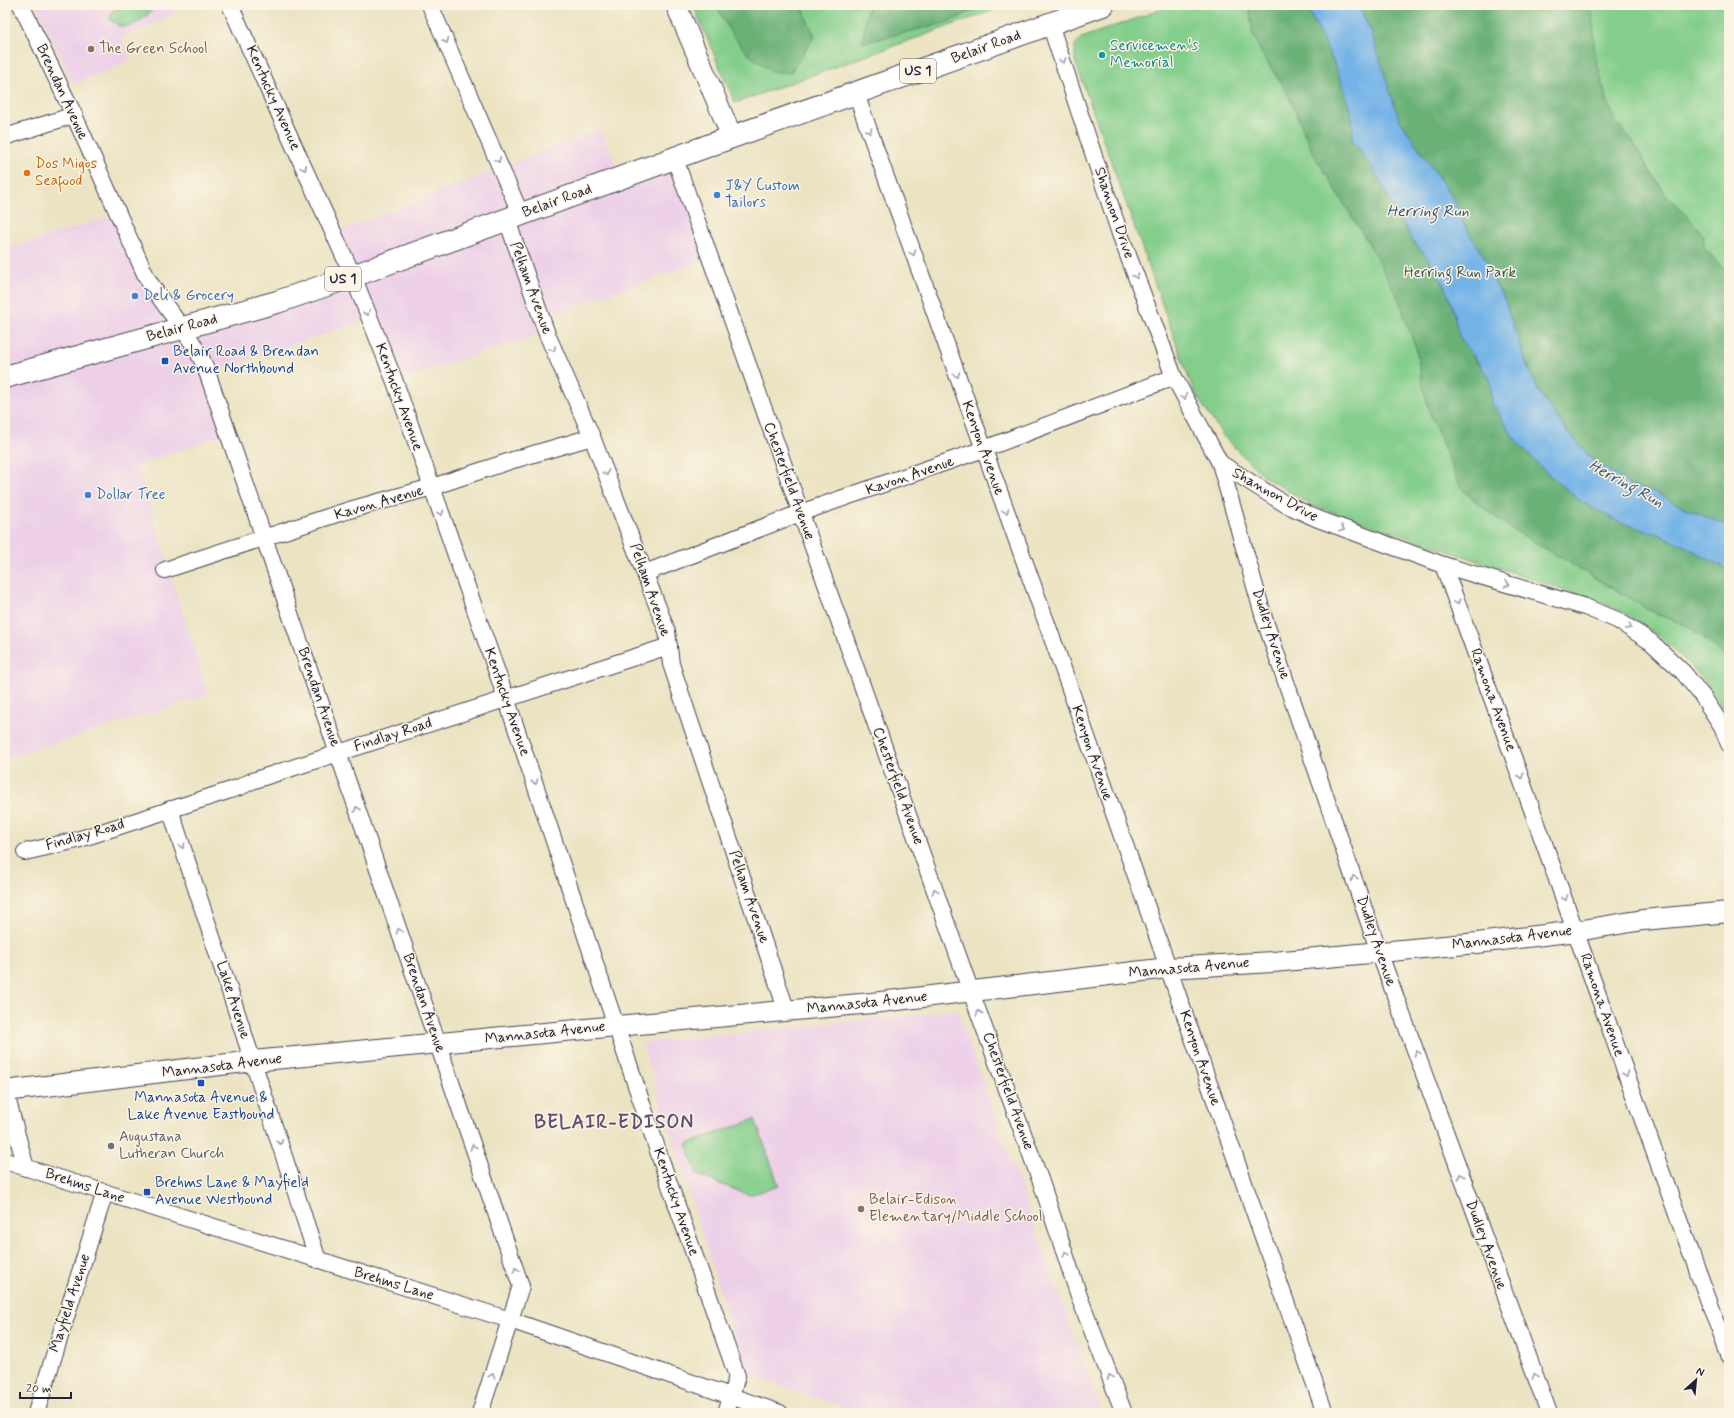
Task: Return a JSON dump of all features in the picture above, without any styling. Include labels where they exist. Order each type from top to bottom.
[{"type":"main road","name":"Belair Road","points":[[5,377],[277,302],[353,276],[732,137],[1103,5]]},
{"type":"street","name":"Brendan Avenue","points":[[21,5],[74,115],[146,276],[155,293],[192,341],[204,364],[521,1286],[480,1413]]},
{"type":"street","name":"Kentucky Avenue","points":[[230,5],[353,276],[395,382],[432,487],[506,698],[662,1163],[737,1376],[726,1413]]},
{"type":"street","name":"Pelham Avenue","points":[[430,5],[514,217],[547,334],[592,437],[667,631],[670,664],[787,1012]]},
{"type":"street","points":[[676,5],[732,137]]},
{"type":"street","name":"Shannon Drive","points":[[1050,24],[1120,234],[1174,377],[1220,463],[1285,504],[1318,519],[1443,565],[1585,607],[1617,620],[1636,631],[1683,672],[1715,715],[1722,726],[1729,744]]},
{"type":"street","name":"Kenyon Avenue","points":[[856,94],[984,449],[1326,1413]]},
{"type":"street","points":[[5,137],[74,115]]},
{"type":"street","name":"Chesterfield Avenue","points":[[675,159],[971,992],[1046,1197],[1080,1299],[1124,1413]]},
{"type":"street","name":"Kavon Avenue","points":[[645,573],[800,513],[984,449],[1174,377]]},
{"type":"street","name":"Kavon Avenue","points":[[165,570],[265,539],[346,511],[432,487],[514,460],[592,437]]},
{"type":"street","name":"Dudley Avenue","points":[[1220,463],[1264,618],[1380,952],[1548,1413]]},
{"type":"street","name":"Ramona Avenue","points":[[1443,565],[1577,931],[1654,1154],[1729,1355]]},
{"type":"street","name":"Findlay Road","points":[[26,852],[77,840],[338,753],[669,646]]},
{"type":"street","name":"Lake Avenue","points":[[170,809],[318,1260]]},
{"type":"street","name":"Mannasota Avenue","points":[[5,1090],[253,1061],[617,1026],[787,1012],[971,992],[1168,968],[1273,962],[1476,943],[1577,931],[1643,920],[1729,912]]},
{"type":"street","points":[[5,1090],[26,1168]]},
{"type":"street","name":"Brehms Lane","points":[[5,1161],[510,1320],[780,1413]]},
{"type":"street","name":"Mayfield Avenue","points":[[36,1413],[105,1192]]},
{"type":"shaded area","name":"The Green School","points":[[36,5],[171,5],[175,14],[121,37],[130,60],[74,85]]},
{"type":"shaded area","points":[[600,129],[623,181],[675,161],[707,259],[545,317],[550,331],[395,381],[373,318],[209,373],[229,433],[137,465],[208,695],[5,759],[5,249],[118,215],[173,330],[352,275],[332,234]]},
{"type":"shaded area","name":"Belair-Edison Elementary/Middle School","points":[[957,1010],[1102,1413],[861,1413],[746,1374],[642,1043]]},
{"type":"green space","points":[[127,5],[152,5],[153,8],[139,22],[130,26],[120,26],[111,21],[110,17],[112,11]]},
{"type":"green space","points":[[693,5],[1008,5],[735,103]]},
{"type":"green space","points":[[716,5],[803,5],[806,18],[815,36],[790,73],[771,71],[747,53],[731,33]]},
{"type":"green space","points":[[868,5],[985,5],[948,22],[862,43]]},
{"type":"green space","name":"Herring Run Park","points":[[1174,5],[1729,5],[1729,721],[1705,681],[1663,639],[1625,613],[1595,600],[1311,505],[1263,476],[1224,437],[1199,400],[1189,379],[1075,61],[1075,45],[1081,38]]},
{"type":"green space","points":[[1253,5],[1306,5],[1345,90],[1353,125],[1352,140],[1371,165],[1414,243],[1426,256],[1444,285],[1474,358],[1490,379],[1492,403],[1517,442],[1547,473],[1582,502],[1685,546],[1729,570],[1729,662],[1705,639],[1689,627],[1658,615],[1512,529],[1482,507],[1464,491],[1457,480],[1430,413],[1416,349],[1398,298],[1370,246],[1313,153],[1288,94],[1262,54],[1252,32],[1250,8]]},
{"type":"green space","points":[[1358,5],[1592,5],[1595,55],[1608,104],[1617,123],[1632,140],[1648,168],[1665,193],[1698,228],[1704,238],[1704,248],[1725,270],[1729,278],[1729,526],[1687,509],[1654,492],[1630,485],[1592,459],[1568,433],[1539,392],[1525,360],[1504,299],[1494,282],[1488,263],[1461,220],[1454,200],[1398,119],[1371,32]]},
{"type":"green space","points":[[755,1119],[779,1186],[749,1195],[697,1175],[687,1144]]},
{"type":"water","name":"Herring Run","points":[[1306,5],[1358,5],[1371,32],[1399,119],[1454,200],[1461,220],[1488,263],[1494,282],[1504,299],[1525,360],[1539,392],[1568,433],[1592,459],[1630,485],[1654,492],[1687,509],[1729,526],[1729,570],[1685,546],[1658,534],[1619,522],[1582,502],[1547,473],[1517,442],[1492,403],[1490,379],[1459,336],[1452,306],[1444,285],[1426,256],[1414,243],[1371,166],[1352,140],[1353,125],[1345,90]]},
{"type":"place","name":"The Green School","points":[[91,49]]},
{"type":"place","name":"Servicemen's Memorial","points":[[1102,55]]},
{"type":"place","name":"Dos Migos Seafood","points":[[27,173]]},
{"type":"place","name":"J&Y Custom Tailors","points":[[717,195]]},
{"type":"place","name":"Deli & Grocery","points":[[135,296]]},
{"type":"place","name":"Belair Road & Brendan Avenue Northbound","points":[[165,361]]},
{"type":"place","name":"Dollar Tree","points":[[88,495]]},
{"type":"place","name":"Mannasota Avenue & Lake Avenue Eastbound","points":[[201,1083]]},
{"type":"place","name":"Augustana Lutheran Church","points":[[111,1146]]},
{"type":"place","name":"Brehms Lane & Mayfield Avenue Westbound","points":[[147,1192]]},
{"type":"place","name":"Belair-Edison Elementary/Middle School","points":[[861,1209]]},
{"type":"district","name":"BELAIR-EDISON","points":[[614,1122]]}]
